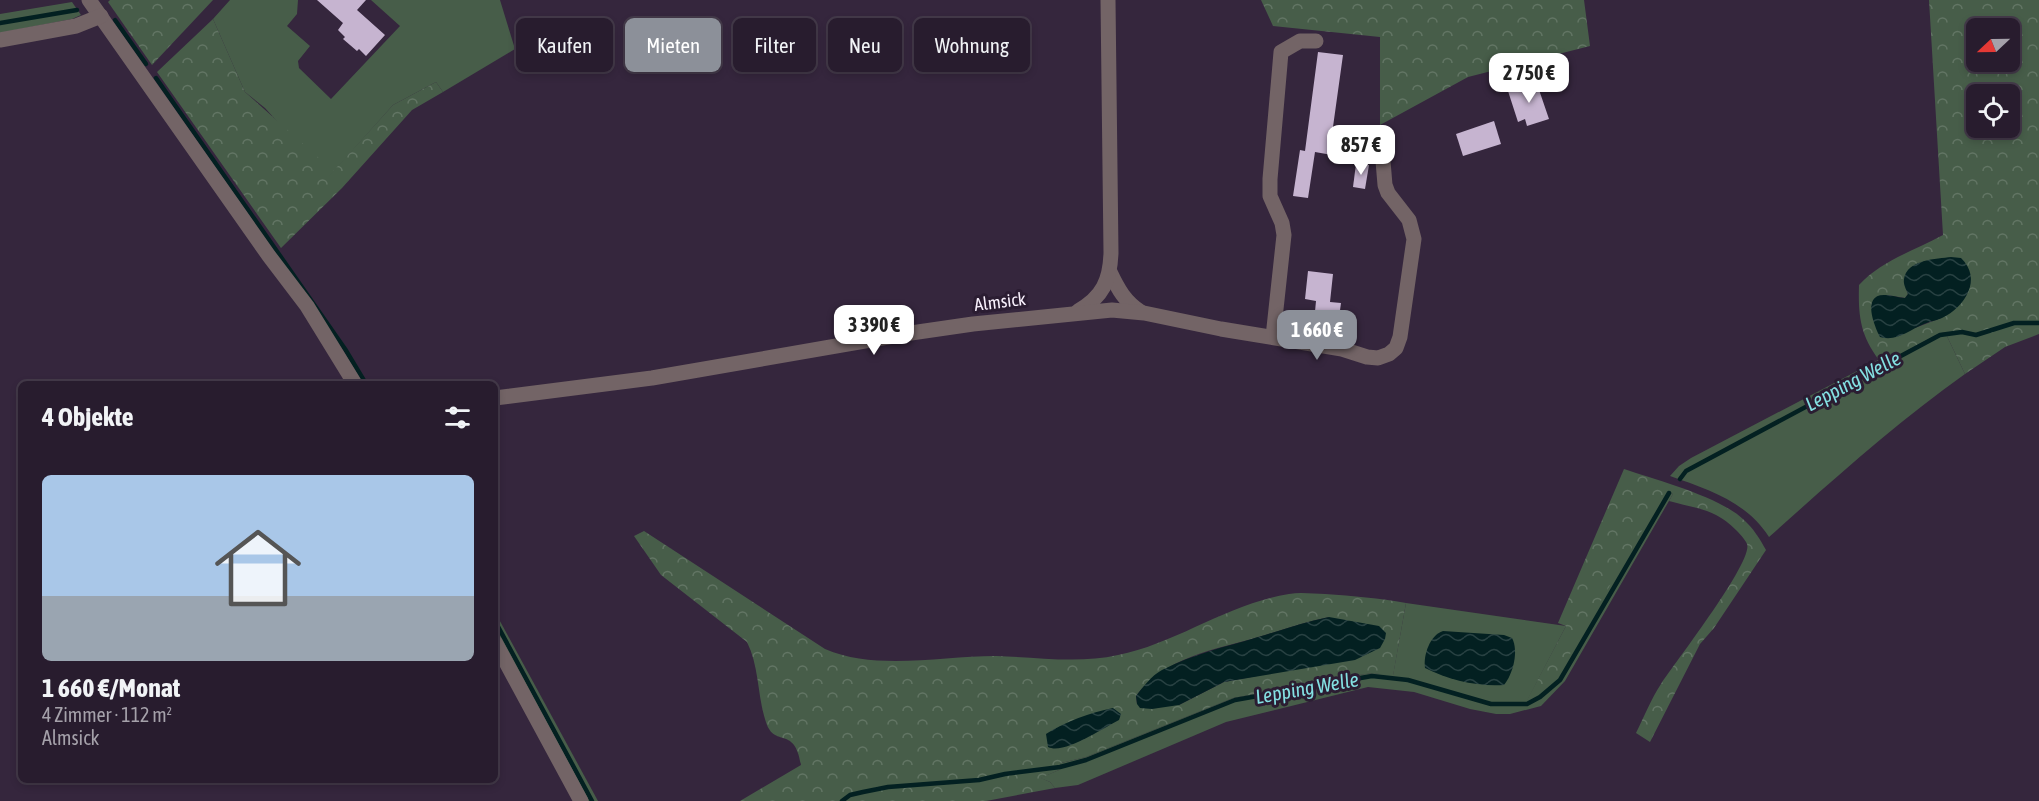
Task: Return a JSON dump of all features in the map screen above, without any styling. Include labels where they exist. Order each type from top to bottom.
[{"type":"street","points":[[1076,313],[1090,305],[1102,291],[1110,272],[1108,0]]},
{"type":"street","points":[[0,40],[76,26],[96,6],[307,306],[353,381]]},
{"type":"street","points":[[1273,337],[1284,236],[1282,222],[1270,196],[1269,179],[1281,52],[1300,41],[1316,41]]},
{"type":"street","name":"Almsick","points":[[498,398],[652,378],[911,333],[1112,310],[1144,313],[1221,329],[1342,349],[1378,358],[1389,354],[1396,348],[1400,337],[1413,238],[1409,220],[1388,193],[1383,161]]},
{"type":"street","points":[[1110,272],[1120,292],[1130,305],[1144,313]]},
{"type":"street","points":[[498,648],[581,801]]},
{"type":"green space","points":[[110,0],[213,0],[152,65],[108,2]]},
{"type":"green space","points":[[230,0],[298,0],[297,14],[287,26],[310,46],[298,61],[299,68],[331,99],[400,26],[371,0],[500,0],[515,49],[443,92],[436,82],[393,105],[328,178],[265,108],[245,92],[213,19]]},
{"type":"green space","points":[[1261,0],[1584,0],[1590,46],[1468,77],[1380,125],[1380,37],[1273,26]]},
{"type":"green space","points":[[1929,0],[2039,0],[2039,334],[2005,347],[1965,374],[1945,332],[1882,364],[1869,345],[1862,327],[1859,285],[1888,262],[1943,235]],"holes":[[[1906,289],[1941,318],[1915,328],[1887,295],[1905,298],[1908,294]]]},
{"type":"green space","points":[[72,2],[81,15],[72,19],[0,33],[0,14]]},
{"type":"green space","points":[[213,19],[245,92],[321,160],[328,177],[393,105],[436,82],[443,92],[412,110],[342,188],[281,248],[157,72]]},
{"type":"green space","points":[[1945,332],[1965,374],[1890,432],[1769,537],[1749,514],[1737,505],[1712,492],[1670,476],[1691,458],[1878,360],[1882,364]]},
{"type":"green space","points":[[1624,469],[1687,490],[1720,504],[1747,523],[1766,550],[1714,628],[1700,644],[1650,742],[1636,733],[1651,702],[1726,590],[1746,554],[1747,544],[1736,530],[1720,517],[1705,510],[1669,501],[1673,494],[1665,491],[1556,678],[1526,702],[1566,626],[1558,623]]},
{"type":"green space","points":[[1664,490],[1673,494],[1565,681],[1541,706],[1510,714],[1496,714],[1470,709],[1414,692],[1368,687],[1226,722],[1078,785],[1055,788],[1050,782],[1040,778],[1059,770],[1061,763],[1086,757],[1233,698],[1352,676],[1373,673],[1393,675],[1406,603],[1566,626],[1527,701]]},
{"type":"green space","points":[[644,531],[825,649],[845,656],[887,661],[996,656],[1073,660],[1103,658],[1161,642],[1245,606],[1289,594],[1376,598],[1406,603],[1393,676],[1373,673],[1233,698],[1086,757],[1061,763],[1059,770],[1041,778],[1050,782],[1055,788],[986,801],[740,801],[801,765],[798,753],[790,741],[775,735],[767,725],[754,662],[747,642],[661,575],[634,536]],"holes":[[[1329,617],[1257,676],[1224,682],[1179,705],[1137,704],[1136,696],[1148,683],[1161,672],[1191,657]]]},
{"type":"green space","points":[[498,618],[598,801],[587,801],[498,637]]},
{"type":"water","points":[[1961,258],[1971,275],[1968,292],[1958,307],[1942,318],[1926,323],[1903,335],[1892,338],[1880,337],[1871,311],[1874,299],[1886,295],[1905,298],[1908,294],[1904,279],[1911,267],[1923,261]]},
{"type":"water","points":[[1329,617],[1379,626],[1386,633],[1385,639],[1380,648],[1355,660],[1224,682],[1179,705],[1152,709],[1140,708],[1137,704],[1136,696],[1148,682],[1158,672],[1174,664],[1209,651]]},
{"type":"water","points":[[1443,631],[1504,635],[1512,638],[1515,649],[1514,662],[1504,685],[1464,682],[1425,668],[1428,646],[1438,633]]},
{"type":"water","points":[[1113,708],[1121,714],[1119,720],[1073,744],[1064,747],[1048,747],[1046,734],[1054,729],[1078,718]]},
{"type":"building","points":[[317,0],[366,0],[357,10],[385,35],[366,56],[343,39],[345,37],[338,30],[343,23]]},
{"type":"building","points":[[1318,52],[1343,55],[1332,134],[1335,135],[1332,155],[1315,152],[1308,198],[1293,196],[1300,150],[1305,151]]},
{"type":"building","points":[[1536,81],[1549,119],[1527,126],[1525,119],[1518,122],[1508,91]]},
{"type":"building","points":[[1494,121],[1501,144],[1463,156],[1456,134]]},
{"type":"building","points":[[1356,164],[1369,165],[1365,189],[1353,187]]},
{"type":"building","points":[[1308,271],[1333,274],[1330,302],[1341,303],[1338,325],[1314,322],[1316,301],[1305,299]]},
{"type":"waterway","points":[[0,23],[77,10]]},
{"type":"waterway","points":[[115,20],[146,64]]},
{"type":"waterway","points":[[156,78],[345,349],[364,381]]},
{"type":"waterway","name":"Lepping Welle","points":[[1680,479],[1686,471],[1940,335],[1962,332],[1976,335],[2014,323],[2039,323]]},
{"type":"waterway","name":"Lepping Welle","points":[[842,801],[850,795],[888,787],[979,780],[1005,774],[1060,767],[1086,760],[1235,700],[1372,676],[1408,680],[1491,704],[1527,704],[1540,697],[1560,680],[1669,493]]},
{"type":"waterway","points":[[498,627],[592,801]]}]
